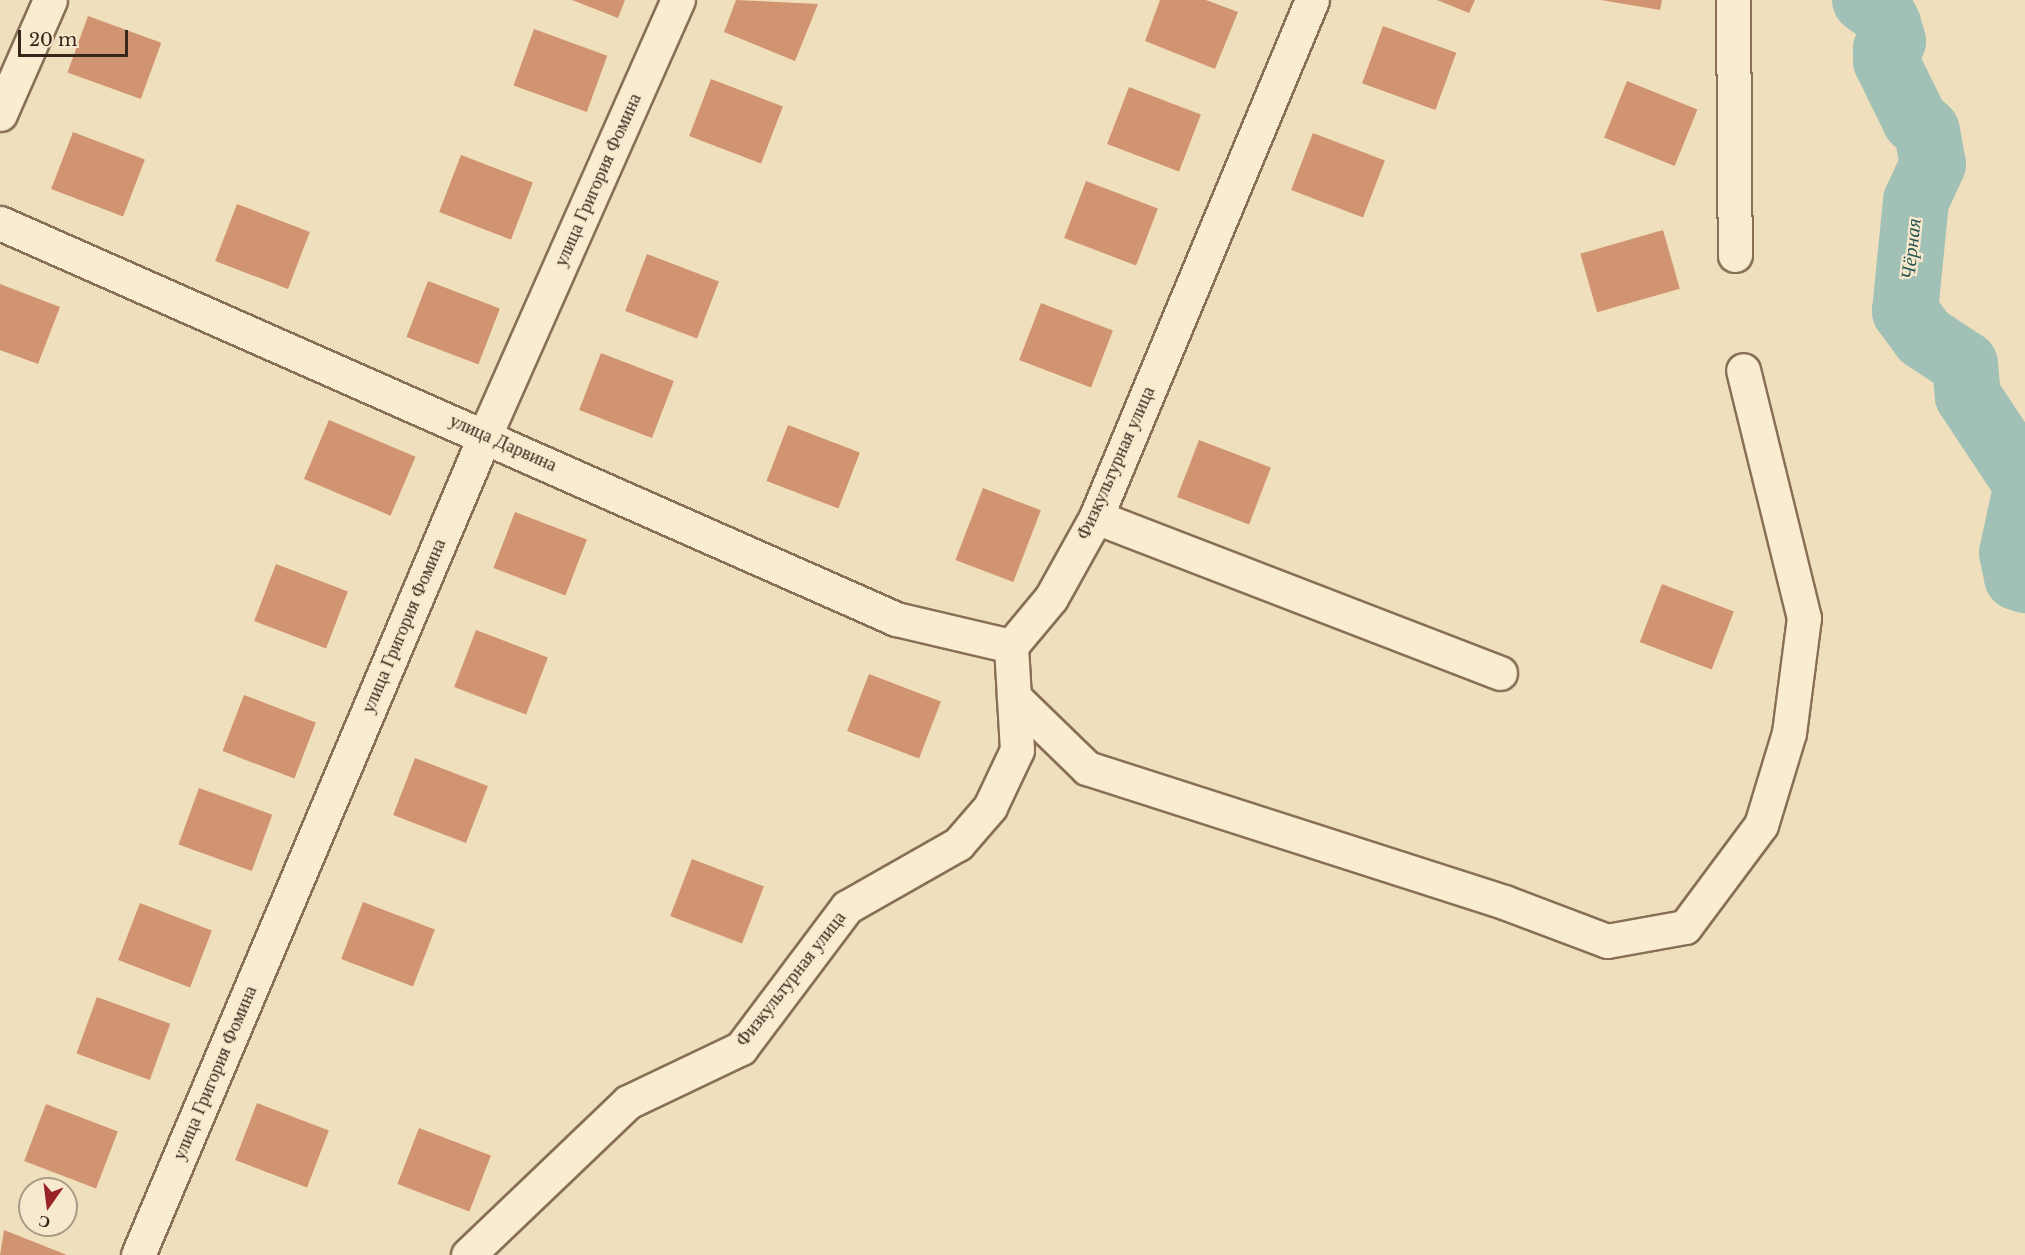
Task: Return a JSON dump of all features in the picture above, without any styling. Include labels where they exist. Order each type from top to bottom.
[{"type":"street","points":[[0,114],[50,0]]},
{"type":"street","name":"улица Григория Фомина","points":[[138,1255],[485,435],[678,0]]},
{"type":"street","name":"Физкультурная улица","points":[[468,1255],[628,1102],[741,1048],[847,907],[958,844],[990,807],[1017,750],[1011,646],[1051,598],[1096,517],[1312,0]]},
{"type":"street","points":[[1733,0],[1735,255]]},
{"type":"street","name":"улица Дарвина","points":[[0,223],[485,435],[896,619],[1011,646]]},
{"type":"street","points":[[1014,697],[1088,768],[1504,902],[1607,941],[1685,927],[1761,825],[1789,733],[1804,618],[1743,370]]},
{"type":"street","points":[[1096,517],[1500,673]]},
{"type":"building","points":[[572,0],[625,0],[618,18]]},
{"type":"building","points":[[736,0],[818,4],[795,61],[724,32]]},
{"type":"building","points":[[1160,0],[1206,0],[1238,12],[1215,69],[1145,41]]},
{"type":"building","points":[[1437,0],[1475,0],[1469,13]]},
{"type":"building","points":[[1601,0],[1662,0],[1660,10]]},
{"type":"building","points":[[88,16],[161,43],[141,99],[67,72]]},
{"type":"building","points":[[1383,26],[1456,53],[1435,110],[1362,83]]},
{"type":"building","points":[[534,29],[607,56],[587,112],[513,85]]},
{"type":"building","points":[[711,79],[783,107],[761,164],[689,136]]},
{"type":"building","points":[[1627,81],[1697,109],[1675,166],[1604,138]]},
{"type":"building","points":[[1129,87],[1201,115],[1179,172],[1107,144]]},
{"type":"building","points":[[73,132],[145,160],[123,217],[51,189]]},
{"type":"building","points":[[1313,133],[1385,161],[1363,218],[1291,190]]},
{"type":"building","points":[[461,155],[533,183],[511,240],[439,212]]},
{"type":"building","points":[[1086,181],[1158,209],[1136,266],[1064,238]]},
{"type":"building","points":[[237,204],[310,232],[288,289],[215,261]]},
{"type":"building","points":[[1663,230],[1680,289],[1597,312],[1580,254]]},
{"type":"building","points":[[647,254],[719,282],[697,339],[625,311]]},
{"type":"building","points":[[428,281],[500,309],[478,365],[406,337]]},
{"type":"building","points":[[0,284],[60,307],[38,364],[0,350]]},
{"type":"building","points":[[1041,303],[1113,331],[1091,388],[1019,360]]},
{"type":"building","points":[[601,353],[674,381],[652,438],[579,410]]},
{"type":"building","points":[[329,420],[416,457],[391,516],[304,479]]},
{"type":"building","points":[[788,425],[860,453],[838,509],[766,481]]},
{"type":"building","points":[[1199,440],[1271,468],[1249,525],[1177,497]]},
{"type":"building","points":[[983,488],[1041,510],[1013,582],[955,560]]},
{"type":"building","points":[[515,512],[587,540],[565,596],[493,568]]},
{"type":"building","points":[[276,564],[348,592],[326,649],[254,621]]},
{"type":"building","points":[[1662,584],[1734,612],[1712,669],[1640,642]]},
{"type":"building","points":[[476,630],[548,658],[526,715],[454,687]]},
{"type":"building","points":[[869,674],[941,702],[919,759],[847,731]]},
{"type":"building","points":[[244,695],[316,723],[294,779],[222,751]]},
{"type":"building","points":[[415,758],[488,786],[466,843],[393,815]]},
{"type":"building","points":[[199,788],[272,815],[252,871],[178,844]]},
{"type":"building","points":[[692,859],[764,887],[742,944],[670,916]]},
{"type":"building","points":[[363,902],[435,930],[413,987],[341,959]]},
{"type":"building","points":[[140,903],[212,931],[190,988],[118,960]]},
{"type":"building","points":[[97,997],[170,1024],[150,1080],[76,1053]]},
{"type":"building","points":[[257,1103],[329,1131],[307,1188],[235,1160]]},
{"type":"building","points":[[46,1104],[118,1132],[96,1189],[78,1182],[78,1177],[66,1177],[24,1161]]},
{"type":"building","points":[[419,1128],[491,1156],[469,1212],[397,1184]]},
{"type":"building","points":[[4,1230],[67,1255],[0,1255]]},
{"type":"waterway","name":"Чёрная","points":[[1865,0],[1881,11],[1888,24],[1893,41],[1886,49],[1886,61],[1915,120],[1927,131],[1933,164],[1916,201],[1905,311],[1924,337],[1965,364],[1968,396],[2025,482]]},
{"type":"waterway","name":"Чёрная","points":[[2025,493],[2012,553],[2017,577],[2025,580]]}]
